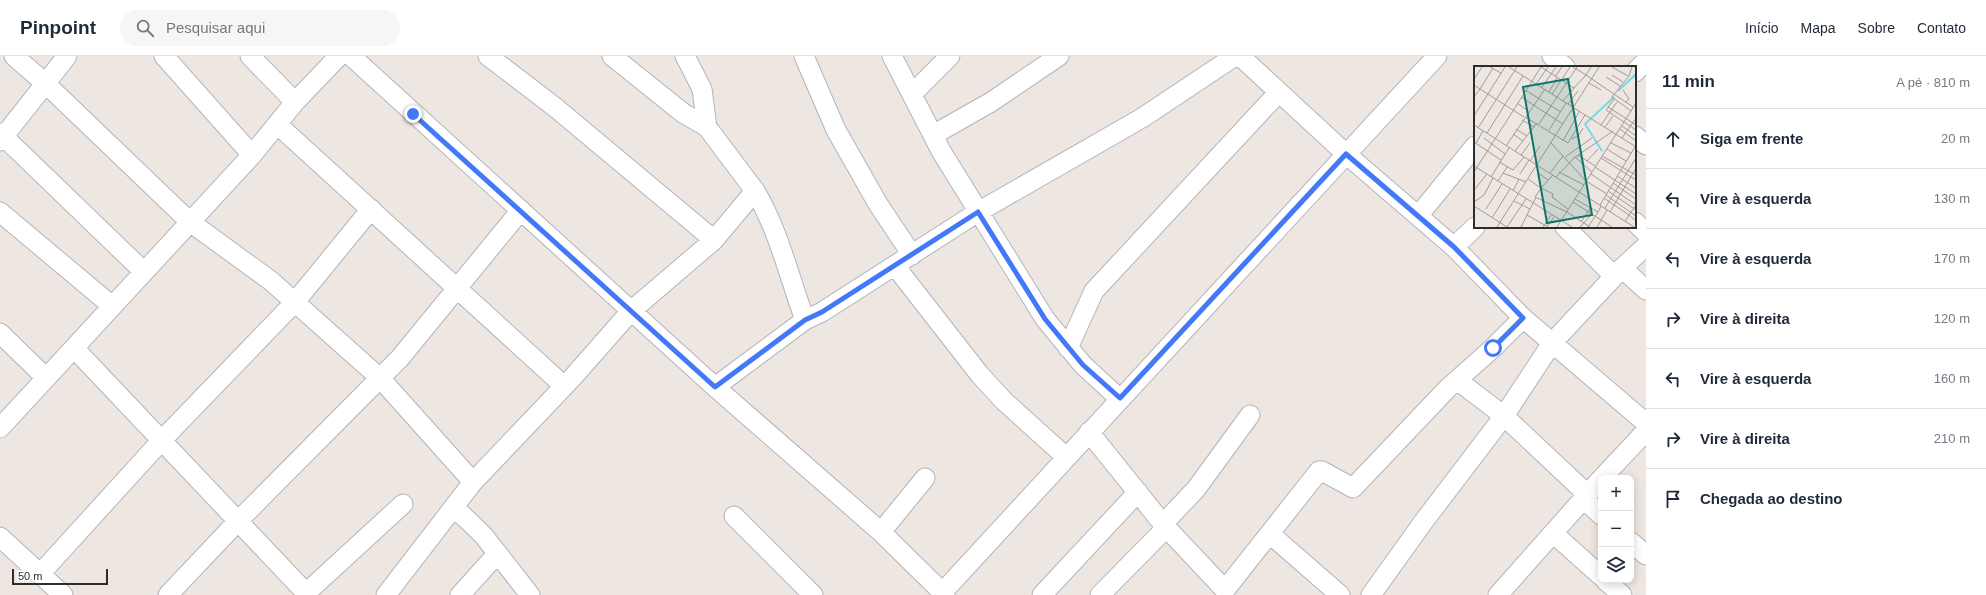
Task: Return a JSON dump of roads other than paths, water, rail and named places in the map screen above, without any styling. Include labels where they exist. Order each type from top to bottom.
[{"type":"street","points":[[14,56],[45,83],[190,222],[271,281],[380,378],[473,482]]},
{"type":"street","points":[[67,56],[1,137],[144,272]]},
{"type":"street","points":[[164,56],[252,155]]},
{"type":"street","points":[[250,56],[295,102]]},
{"type":"street","points":[[0,428],[252,155],[278,125],[295,102],[339,56]]},
{"type":"street","points":[[351,56],[715,387],[881,532],[943,594],[1120,398],[1437,56]]},
{"type":"street","points":[[488,56],[556,108],[714,240]]},
{"type":"street","points":[[612,56],[683,113],[707,127],[755,191],[765,208],[776,235],[805,320]]},
{"type":"street","points":[[685,56],[702,89],[707,127]]},
{"type":"street","points":[[804,56],[836,130],[878,204],[912,255]]},
{"type":"street","points":[[892,56],[933,135],[978,212],[1045,319],[1068,348],[1120,398]]},
{"type":"street","points":[[912,94],[950,56]]},
{"type":"street","points":[[933,135],[991,102],[1059,56]]},
{"type":"street","points":[[715,387],[805,320],[822,312],[978,212],[1142,118],[1235,56]]},
{"type":"street","points":[[1240,56],[1346,154],[1454,247],[1523,318],[1646,423]]},
{"type":"street","points":[[1542,66],[1551,56],[1564,66]]},
{"type":"street","points":[[1068,348],[1094,291],[1279,92]]},
{"type":"street","points":[[278,125],[564,386]]},
{"type":"street","points":[[1636,137],[1646,145]]},
{"type":"street","points":[[1418,216],[1474,147]]},
{"type":"street","points":[[386,595],[473,482],[564,386],[631,311],[714,240],[755,191]]},
{"type":"street","points":[[40,574],[161,441],[294,302],[371,209]]},
{"type":"street","points":[[168,595],[238,521],[400,358],[521,210]]},
{"type":"street","points":[[0,212],[112,306]]},
{"type":"street","points":[[1636,223],[1646,233]]},
{"type":"street","points":[[1454,247],[1475,228]]},
{"type":"street","points":[[1566,228],[1618,272],[1646,290]]},
{"type":"street","points":[[1371,595],[1424,521],[1504,416],[1552,343],[1618,272],[1646,246]]},
{"type":"street","points":[[895,266],[980,375],[1004,401],[1066,457]]},
{"type":"street","points":[[1089,432],[1165,525],[1224,593],[1318,471],[1322,471],[1353,488],[1457,380],[1493,348],[1523,318]]},
{"type":"street","points":[[0,332],[46,378]]},
{"type":"street","points":[[74,348],[238,521],[300,592],[403,504]]},
{"type":"street","points":[[1457,380],[1504,416],[1598,511]]},
{"type":"street","points":[[1100,595],[1196,489],[1250,415]]},
{"type":"street","points":[[1606,475],[1646,431]]},
{"type":"street","points":[[881,532],[925,478]]},
{"type":"street","points":[[1498,595],[1598,483]]},
{"type":"street","points":[[1042,595],[1138,492]]},
{"type":"street","points":[[454,506],[483,535],[530,595]]},
{"type":"street","points":[[734,516],[813,595]]},
{"type":"street","points":[[1270,534],[1340,595]]},
{"type":"street","points":[[1554,534],[1598,573]]},
{"type":"street","points":[[0,537],[63,595]]},
{"type":"street","points":[[1634,545],[1646,555]]},
{"type":"street","points":[[460,595],[497,554]]},
{"type":"street","points":[[1608,583],[1622,595]]}]
